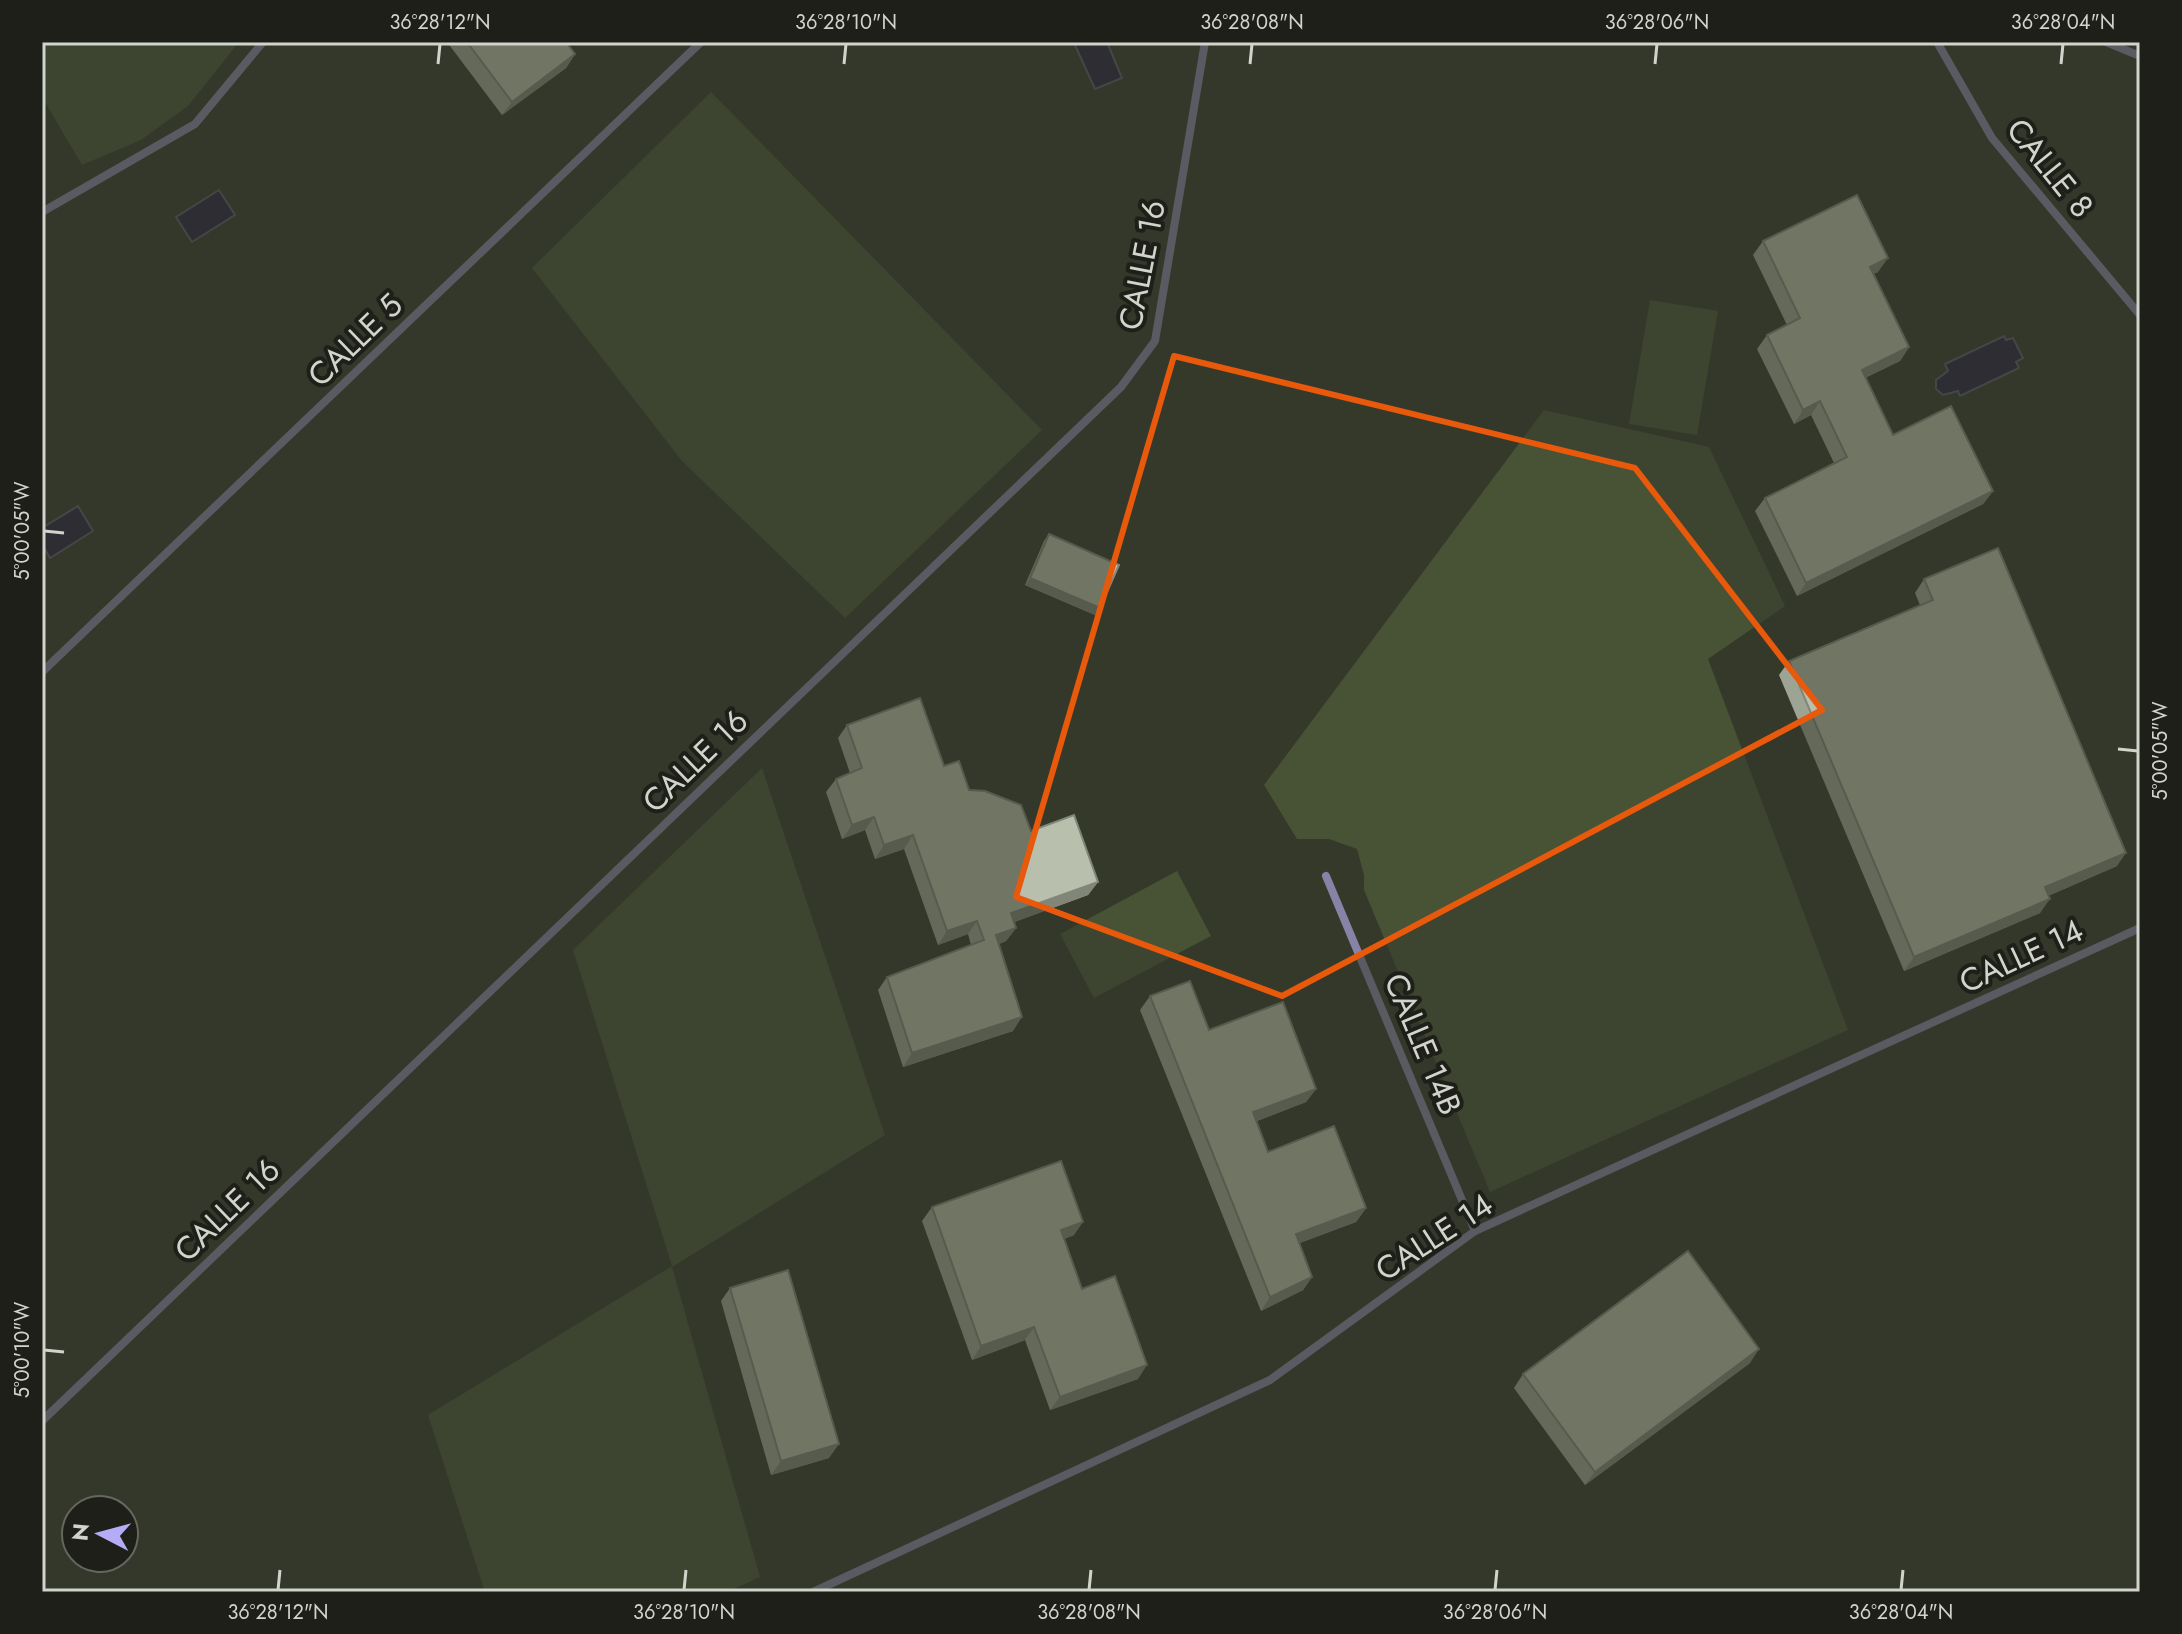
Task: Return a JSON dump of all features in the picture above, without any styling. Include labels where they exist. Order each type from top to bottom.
[{"type":"street","points":[[42,212],[195,124],[263,42]]},
{"type":"street","name":"CALLE 5","points":[[42,672],[701,42]]},
{"type":"street","name":"CALLE 16","points":[[42,1421],[1121,387],[1155,341],[1205,42]]},
{"type":"street","name":"CALLE 8","points":[[1937,42],[1992,138],[2140,315]]},
{"type":"street","points":[[2106,42],[2140,56]]},
{"type":"street","name":"CALLE 14B","points":[[1326,876],[1475,1231]]},
{"type":"street","name":"CALLE 14","points":[[813,1592],[1270,1380],[1475,1231],[2140,928]]},
{"type":"highlighted area","points":[[1174,356],[1635,468],[1822,710],[1282,996],[1016,897]]},
{"type":"green space","points":[[42,42],[239,42],[188,106],[141,140],[82,165],[42,97]]},
{"type":"green space","points":[[711,92],[1042,430],[845,618],[682,461],[532,268]]},
{"type":"green space","points":[[1650,300],[1718,311],[1697,435],[1629,424]]},
{"type":"green space","points":[[1544,410],[1709,447],[1785,606],[1708,659],[1848,1030],[1490,1192],[1364,890],[1364,875],[1357,849],[1329,839],[1297,839],[1264,785]]},
{"type":"green space","points":[[762,768],[885,1135],[672,1267],[760,1577],[727,1592],[485,1592],[428,1415],[672,1266],[573,950]]},
{"type":"green space","points":[[1177,871],[1211,936],[1094,998],[1060,934]]},
{"type":"shaded area","points":[[1107,42],[1122,78],[1095,89],[1074,43]]},
{"type":"shaded area","points":[[219,190],[235,215],[192,242],[176,217]]},
{"type":"shaded area","points":[[2004,336],[2006,340],[2013,338],[2023,358],[2016,362],[2019,368],[1960,396],[1958,391],[1943,395],[1936,389],[1936,380],[1948,371],[1945,364]]},
{"type":"shaded area","points":[[78,506],[93,531],[50,558],[42,544],[42,528]]},
{"type":"building","points":[[467,42],[566,42],[575,54],[512,102]]},
{"type":"building","points":[[1857,195],[1888,258],[1870,267],[1909,347],[1862,370],[1893,435],[1951,406],[1993,491],[1806,583],[1765,498],[1847,457],[1820,401],[1803,410],[1767,335],[1800,318],[1763,241]]},
{"type":"building","points":[[1049,534],[1119,565],[1100,608],[1030,578]]},
{"type":"building","points":[[1998,548],[2126,853],[2045,887],[2050,899],[1914,957],[1789,661],[1933,600],[1924,579]]},
{"type":"building","points":[[920,698],[944,766],[959,761],[969,790],[985,791],[1021,805],[1031,831],[1074,815],[1098,882],[1011,913],[1016,928],[996,935],[1022,1017],[912,1053],[887,977],[984,940],[977,921],[947,931],[913,835],[884,845],[874,817],[852,825],[836,779],[862,768],[847,725]]},
{"type":"building","points":[[1190,981],[1209,1030],[1283,1002],[1316,1089],[1253,1112],[1268,1152],[1334,1126],[1366,1208],[1296,1234],[1312,1277],[1270,1297],[1150,996]]},
{"type":"building","points":[[1061,1161],[1083,1222],[1061,1230],[1082,1289],[1115,1276],[1147,1365],[1060,1397],[1034,1327],[981,1346],[932,1207]]},
{"type":"building","points":[[1688,1251],[1759,1349],[1595,1472],[1523,1374]]},
{"type":"building","points":[[788,1270],[839,1444],[781,1461],[730,1288]]}]
